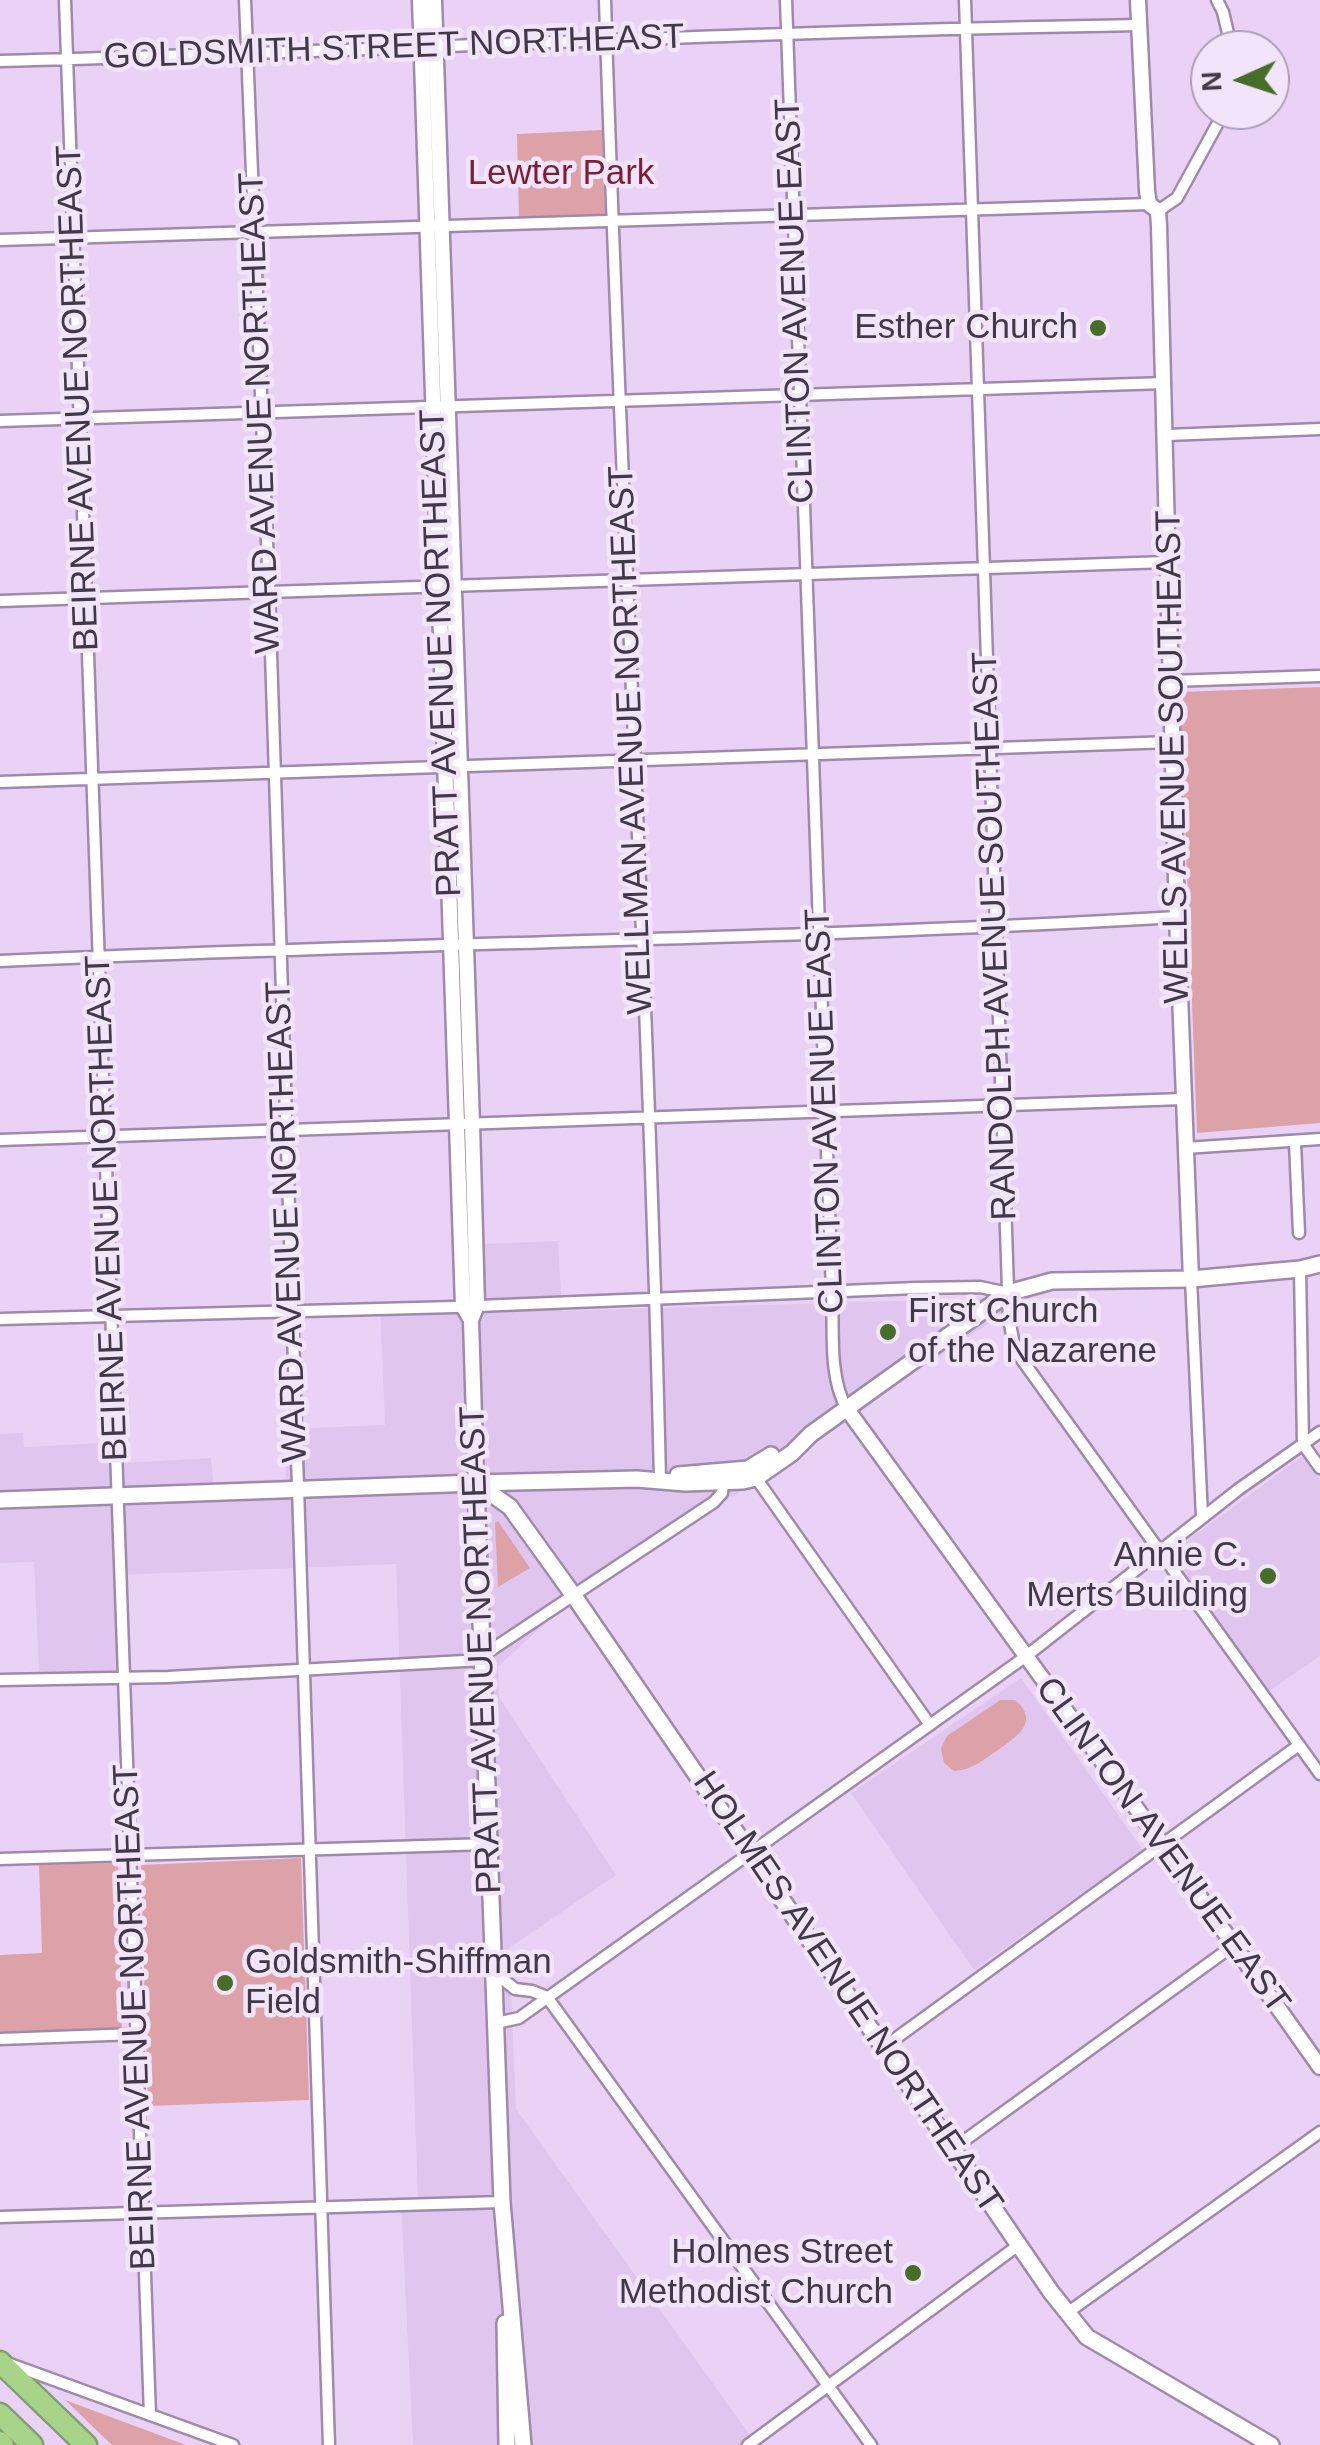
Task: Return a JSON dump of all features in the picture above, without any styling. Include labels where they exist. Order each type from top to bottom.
[{"type":"highway","points":[[0,2361],[86,2445]]},
{"type":"highway","points":[[0,2414],[32,2445]]},
{"type":"main road","points":[[0,1500],[476,1483],[686,1483],[756,1478],[1008,1293],[1052,1282],[1191,1279],[1300,1270],[1320,1264]]},
{"type":"main road","points":[[660,1480],[684,1473],[748,1469],[788,1443],[811,1434]]},
{"type":"main road","name":"HOLMES AVENUE NORTHEAST","points":[[476,1483],[510,1507],[574,1596],[1067,2313],[1087,2337],[1270,2445]]},
{"type":"main road","name":"PRATT AVENUE NORTHEAST","points":[[476,1483],[502,2202],[523,2445]]},
{"type":"main road","name":"PRATT AVENUE NORTHEAST","points":[[507,2279],[507,2445]]},
{"type":"street","name":"BEIRNE AVENUE NORTHEAST","points":[[65,0],[150,2415]]},
{"type":"street","name":"WARD AVENUE NORTHEAST","points":[[244,0],[262,414],[329,2445]]},
{"type":"street","name":"PRATT AVENUE NORTHEAST","points":[[420,0],[429,49]]},
{"type":"street","name":"PRATT AVENUE NORTHEAST","points":[[434,0],[429,49],[476,1483]]},
{"type":"street","name":"WELLMAN AVENUE NORTHEAST","points":[[604,0],[660,1480]]},
{"type":"street","name":"CLINTON AVENUE EAST","points":[[786,0],[832,1291],[839,1396],[1320,2067]]},
{"type":"street","name":"RANDOLPH AVENUE SOUTHEAST","points":[[965,0],[1008,1293],[1015,1350],[1320,1774]]},
{"type":"street","name":"WELLS AVENUE SOUTHEAST","points":[[1138,0],[1164,383],[1183,1099],[1202,1518]]},
{"type":"street","points":[[1217,0],[1227,30]]},
{"type":"street","name":"GOLDSMITH STREET NORTHEAST","points":[[0,62],[1140,25]]},
{"type":"street","points":[[0,240],[972,208],[1154,207],[1176,198],[1214,130]]},
{"type":"street","points":[[0,421],[1164,383]]},
{"type":"street","points":[[1166,435],[1320,429]]},
{"type":"street","points":[[0,600],[1167,562]]},
{"type":"street","points":[[1170,682],[1320,676]]},
{"type":"street","points":[[0,782],[1172,742]]},
{"type":"street","points":[[0,961],[996,928],[1177,918]]},
{"type":"street","points":[[0,1140],[1183,1099]]},
{"type":"street","points":[[1185,1148],[1320,1140]]},
{"type":"street","points":[[1295,1142],[1299,1233]]},
{"type":"street","points":[[1300,1270],[1303,1444],[1320,1468]]},
{"type":"street","points":[[0,1319],[916,1288],[980,1287],[1008,1293]]},
{"type":"street","points":[[496,2024],[519,2018],[1025,1657],[1202,1518],[1320,1432]]},
{"type":"street","points":[[756,1478],[930,1725]]},
{"type":"street","points":[[0,1680],[305,1670],[482,1658],[714,1502],[722,1493],[723,1482]]},
{"type":"street","points":[[884,2047],[1298,1744]]},
{"type":"street","points":[[0,1859],[489,1844]]},
{"type":"street","points":[[954,2148],[1234,1946]]},
{"type":"street","points":[[494,1972],[516,1989],[547,1997],[872,2445]]},
{"type":"street","points":[[0,2039],[136,2034]]},
{"type":"street","points":[[1067,2313],[1320,2132]]},
{"type":"street","points":[[0,2217],[502,2202]]},
{"type":"street","points":[[748,2445],[1020,2244]]},
{"type":"street","points":[[0,2361],[233,2445]]},
{"type":"shaded area","points":[[558,1241],[562,1311],[1029,1297],[792,1453],[734,1496],[574,1596],[498,1667],[499,1697],[616,1875],[509,1948],[516,2109],[757,2445],[413,2445],[401,2201],[418,2200],[396,1564],[117,1575],[120,1673],[39,1674],[34,1562],[0,1563],[0,1434],[23,1433],[24,1447],[121,1442],[122,1463],[211,1458],[213,1482],[286,1479],[284,1429],[385,1425],[380,1303],[458,1299],[458,1245]]},
{"type":"shaded area","points":[[1304,1455],[1320,1480],[1320,1656],[1265,1694],[1169,1554]]},
{"type":"shaded area","points":[[1021,1678],[1143,1850],[974,1970],[851,1793]]},
{"type":"green space","name":"Lewter Park","points":[[602,130],[605,215],[519,220],[517,134]]},
{"type":"green space","points":[[1320,687],[1320,1123],[1197,1133],[1180,692]]},
{"type":"green space","points":[[498,1521],[530,1568],[498,1587],[495,1523]]},
{"type":"green space","points":[[1000,1700],[1015,1700],[1022,1708],[1026,1715],[1023,1728],[982,1761],[954,1771],[944,1763],[941,1748],[947,1736]]},
{"type":"green space","name":"Goldsmith-Shiffman Field","points":[[301,1858],[309,2100],[148,2106],[141,1865]]},
{"type":"green space","points":[[118,1863],[122,2029],[0,2035],[0,1955],[42,1953],[39,1865]]},
{"type":"green space","points":[[65,2400],[186,2445],[112,2445]]},
{"type":"place","name":"Esther Church","points":[[1098,328]]},
{"type":"place","name":"First Church of the Nazarene","points":[[888,1332]]},
{"type":"place","name":"Annie C. Merts Building","points":[[1268,1576]]},
{"type":"place","name":"Goldsmith-Shiffman Field","points":[[225,1983]]},
{"type":"place","name":"Holmes Street Methodist Church","points":[[913,2273]]}]
